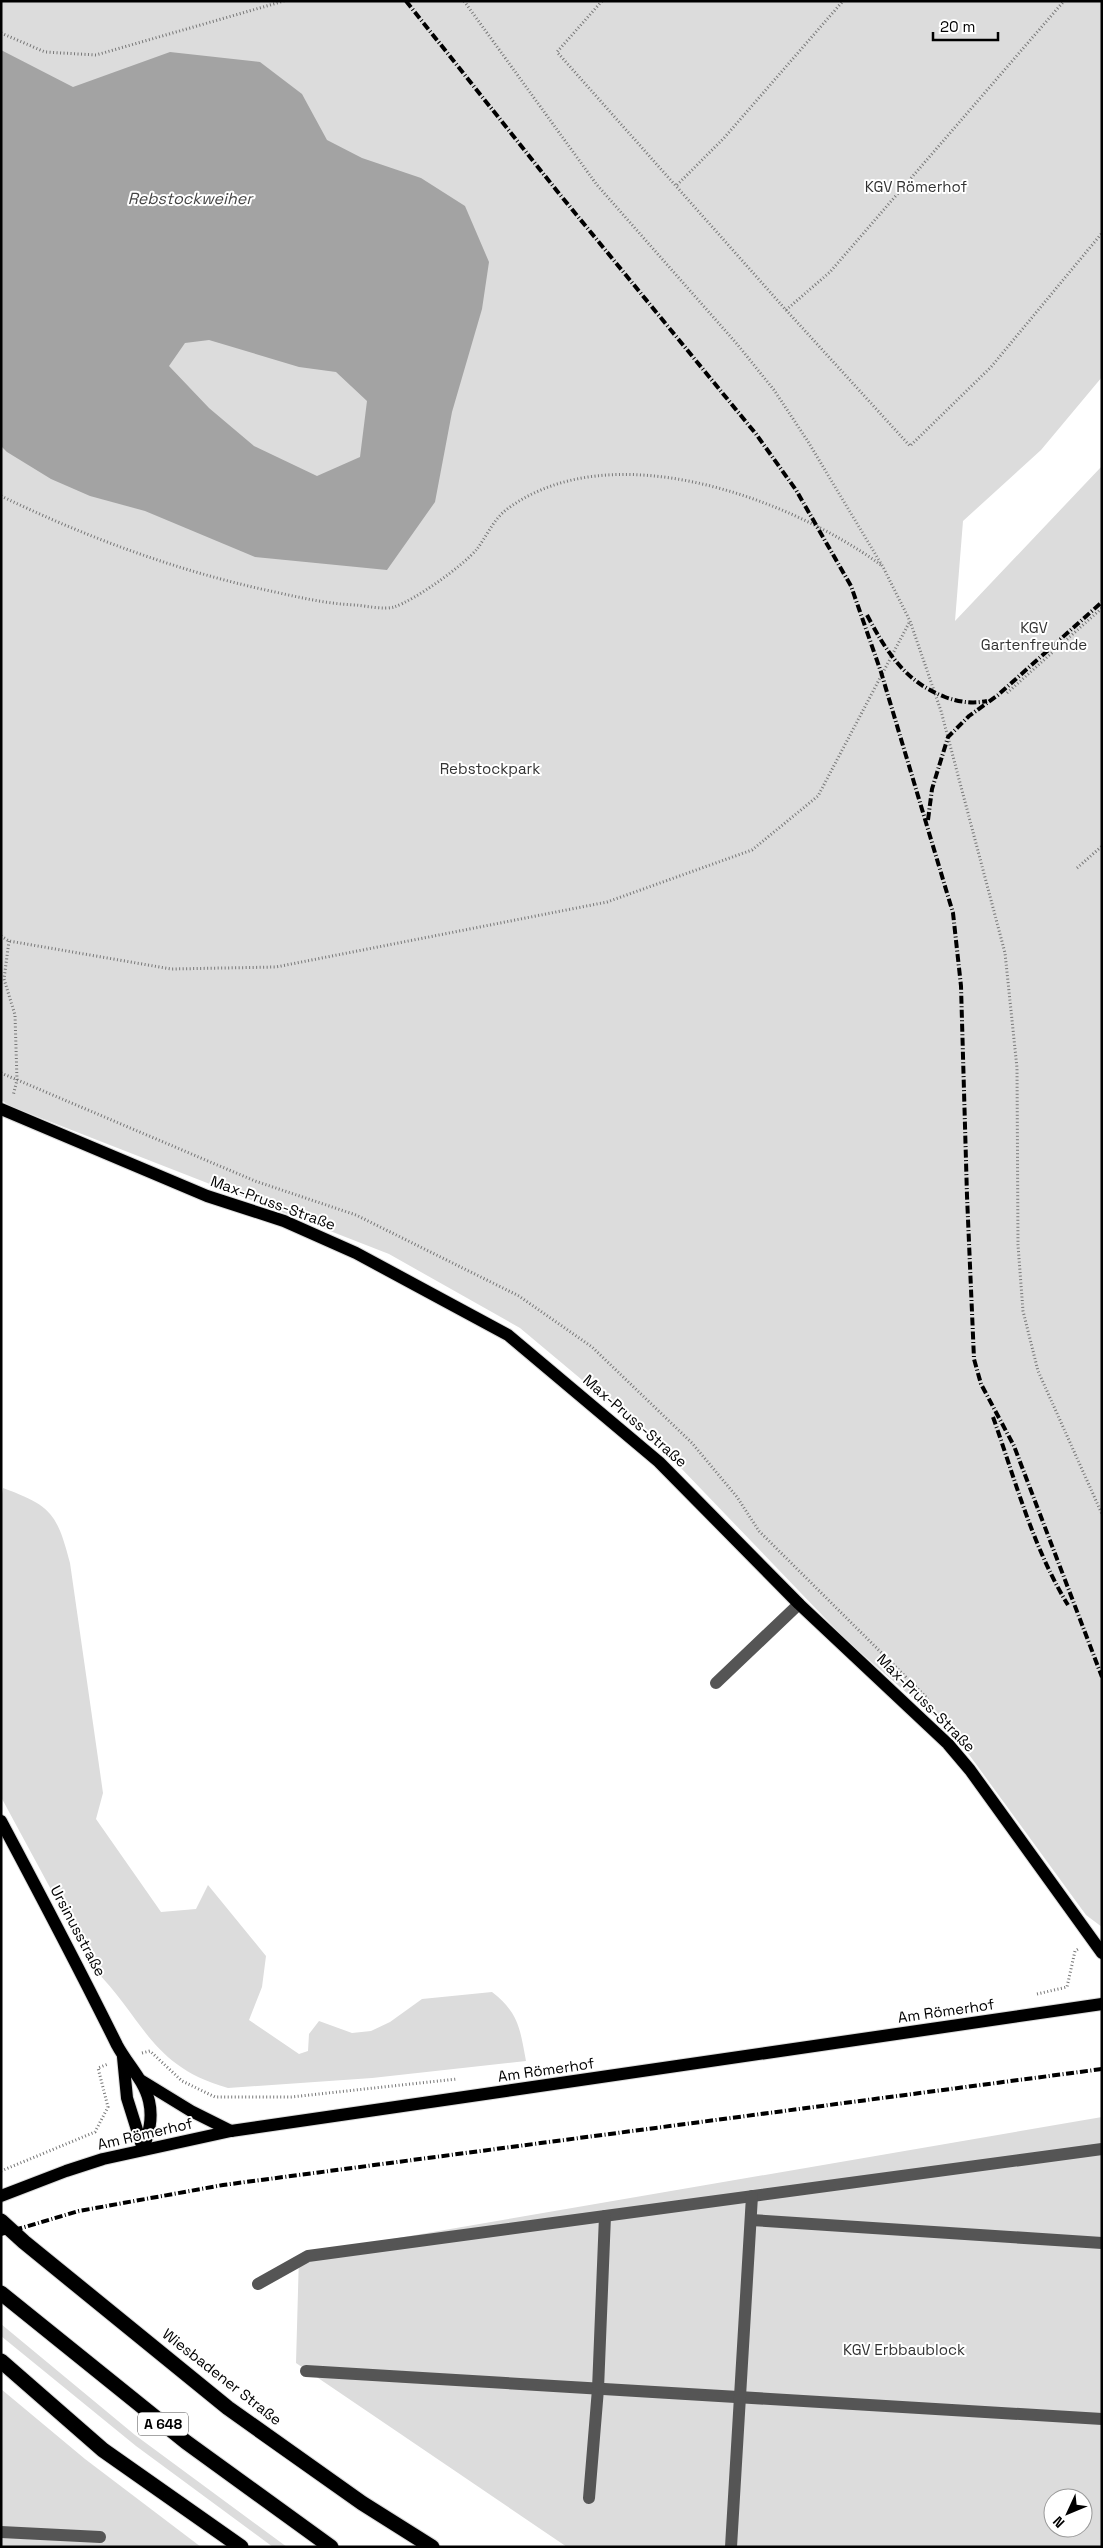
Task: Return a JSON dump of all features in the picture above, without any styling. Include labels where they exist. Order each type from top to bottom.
[{"type":"highway","name":"Wiesbadener Straße","points":[[1,2221],[228,2408],[362,2503],[432,2547]]},
{"type":"highway","name":"A 648","points":[[1,2293],[186,2442],[331,2547]]},
{"type":"highway","points":[[1,2361],[103,2450],[241,2547]]},
{"type":"main road","name":"Max-Pruss-Straße","points":[[1,1109],[206,1196],[284,1222],[356,1252],[433,1292],[508,1336],[659,1462],[799,1604],[953,1751],[970,1770],[1102,1953]]},
{"type":"main road","name":"Ursinusstraße","points":[[1,1821],[75,1959],[123,2057],[144,2086],[151,2108],[151,2119],[143,2149]]},
{"type":"main road","name":"Am Römerhof","points":[[1,2196],[66,2171],[143,2149],[231,2130],[1102,2004]]},
{"type":"main road","name":"Ursinusstraße","points":[[123,2057],[127,2098],[143,2149]]},
{"type":"main road","name":"Ursinusstraße","points":[[139,2078],[179,2104],[231,2130]]},
{"type":"lane","points":[[716,1683],[799,1604]]},
{"type":"lane","points":[[258,2284],[308,2256],[1102,2149]]},
{"type":"lane","points":[[731,2547],[752,2196]]},
{"type":"lane","points":[[589,2498],[598,2388],[606,2216]]},
{"type":"lane","points":[[750,2220],[1102,2243]]},
{"type":"lane","points":[[306,2371],[1102,2419]]},
{"type":"lane","points":[[1,2532],[100,2537]]},
{"type":"path","points":[[1,33],[45,52],[96,55],[284,1]]},
{"type":"path","points":[[464,1],[597,184],[737,344],[774,390],[807,440],[883,567],[910,620],[941,711],[1005,953],[1017,1068],[1018,1245],[1023,1311],[1038,1371],[1102,1514]]},
{"type":"path","points":[[602,1],[558,52],[786,310],[910,446],[992,367],[1102,233]]},
{"type":"path","points":[[677,185],[724,138],[843,1]]},
{"type":"path","points":[[786,310],[830,272],[1064,1]]},
{"type":"path","points":[[1,496],[67,528],[162,561],[231,583],[330,604],[393,607],[443,579],[475,551],[504,511],[546,486],[596,476],[648,474],[720,487],[785,512],[853,544],[883,567]]},
{"type":"path","points":[[1007,693],[1102,608]]},
{"type":"path","points":[[1,936],[9,942],[97,958],[171,968],[276,967],[607,902],[752,850],[818,796],[910,620]]},
{"type":"path","points":[[1077,868],[1102,846]]},
{"type":"path","points":[[9,942],[4,979],[15,1015],[17,1080],[13,1098]]},
{"type":"path","points":[[1,1073],[17,1080]]},
{"type":"path","points":[[1029,1996],[1067,1987],[1075,1951],[1094,1941]]},
{"type":"path","points":[[1,2171],[94,2132],[108,2107],[98,2068],[123,2057],[150,2051],[182,2081],[215,2097],[291,2097],[459,2078]]},
{"type":"green space","name":"Rebstockpark","points":[[1,1],[1102,1],[1102,377],[1041,450],[963,521],[955,621],[1102,466],[1102,1927],[1086,1915],[954,1734],[846,1640],[655,1441],[520,1328],[389,1254],[10,1106],[1,1100]]},
{"type":"green space","points":[[3,1488],[32,1500],[50,1514],[61,1533],[70,1563],[103,1793],[96,1819],[161,1912],[196,1909],[208,1885],[266,1956],[262,1987],[249,2020],[299,2054],[308,2051],[309,2034],[319,2021],[352,2033],[371,2031],[390,2022],[422,1999],[492,1992],[508,2007],[517,2022],[526,2061],[372,2078],[228,2088],[202,2079],[181,2067],[151,2039],[94,1969],[1,1797],[1,1500]]},
{"type":"green space","name":"KGV Erbbaublock","points":[[1102,2117],[1102,2547],[567,2547],[296,2363],[299,2255]]},
{"type":"green space","points":[[1,2324],[135,2435],[287,2547],[273,2547],[136,2446],[1,2336]]},
{"type":"green space","points":[[1,2389],[85,2459],[201,2547],[1,2547]]},
{"type":"water","name":"Rebstockweiher","points":[[1,50],[73,87],[170,52],[260,62],[302,94],[327,140],[362,158],[421,178],[465,206],[489,262],[482,309],[452,412],[435,502],[387,570],[255,557],[145,511],[90,496],[51,479],[7,452],[1,446]],"holes":[[[209,340],[299,367],[336,372],[367,401],[360,457],[317,476],[254,446],[209,408],[169,366],[185,343]]]},
{"type":"railway","points":[[406,1],[557,191],[756,434],[796,490],[851,586],[881,672],[953,913],[961,986],[974,1359],[981,1384],[1014,1446],[1102,1677]]},
{"type":"railway","points":[[928,820],[932,789],[948,737],[969,716],[998,695],[1102,602]]},
{"type":"railway","points":[[867,615],[889,653],[919,683],[931,691],[955,700],[987,701]]},
{"type":"railway","points":[[993,1417],[1035,1537],[1068,1605]]},
{"type":"railway","points":[[1,2234],[79,2211],[223,2185],[1102,2069]]},
{"type":"park label","name":"KGV Römerhof","points":[[916,187]]},
{"type":"park label","name":"KGV Gartenfreunde","points":[[1034,636]]}]
